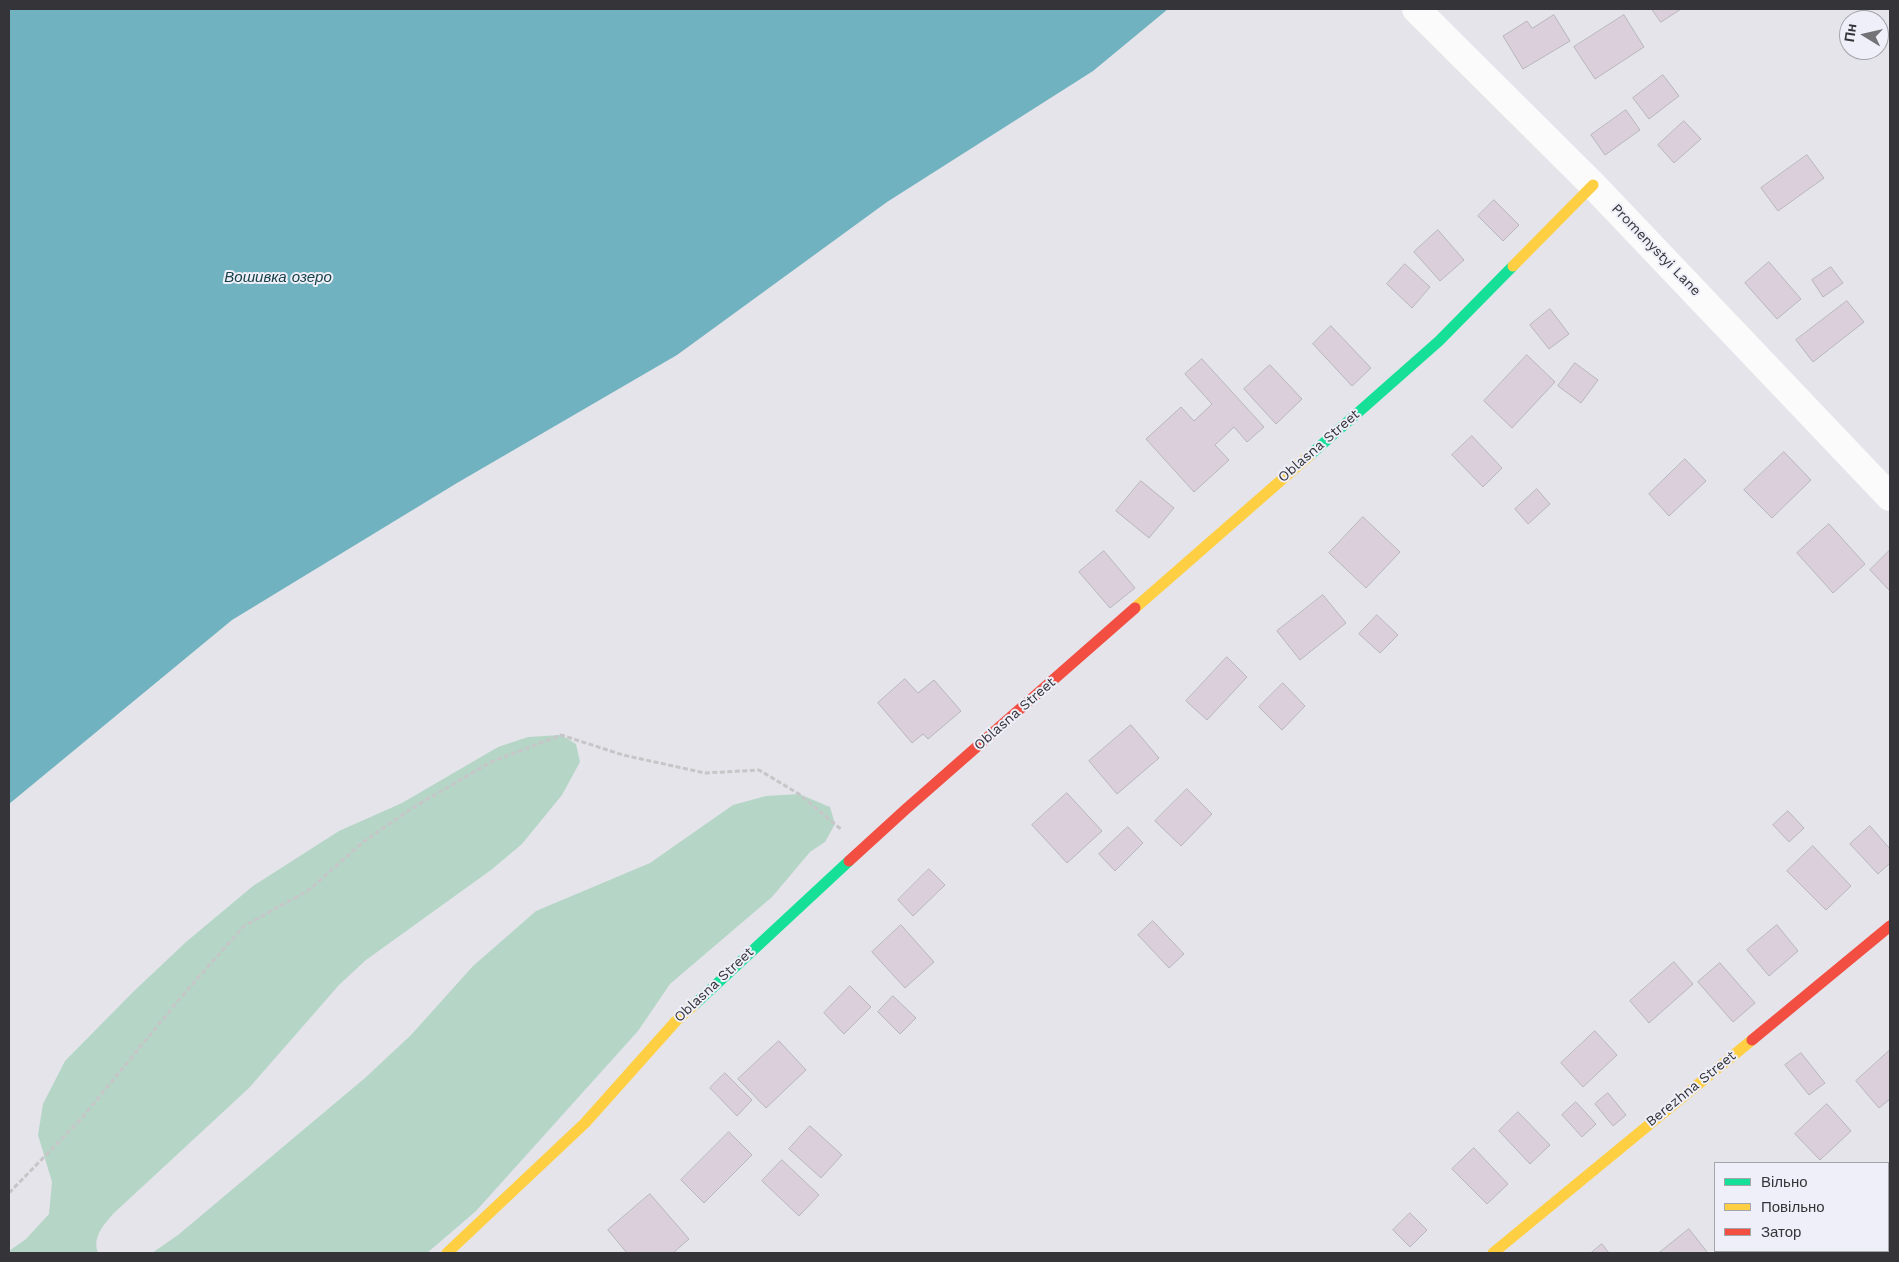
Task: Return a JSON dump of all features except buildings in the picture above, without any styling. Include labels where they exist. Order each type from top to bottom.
[{"type":"street","name":"Promenystyi Lane","points":[[1416,9],[1593,185],[1890,497]]},
{"type":"street","name":"Oblasna Street","points":[[447,1253],[585,1123],[676,1021],[864,848],[1439,341],[1593,185]]},
{"type":"street","name":"Berezhna Street","points":[[1493,1253],[1890,926]]},
{"type":"path","points":[[9,1193],[80,1119],[182,996],[244,926],[308,890],[363,842],[414,807],[491,762],[561,735],[623,755],[705,774],[759,770],[799,794],[864,848]]},
{"type":"green space","points":[[561,735],[576,744],[580,762],[562,795],[522,844],[491,870],[366,960],[339,985],[249,1088],[110,1217],[98,1236],[98,1253],[9,1253],[9,1251],[26,1239],[49,1214],[52,1182],[38,1135],[43,1104],[65,1061],[133,992],[186,942],[253,886],[339,831],[402,803],[498,747],[528,737]]},
{"type":"green space","points":[[799,794],[830,807],[835,824],[825,842],[810,852],[772,897],[670,984],[638,1031],[476,1211],[427,1253],[152,1253],[178,1235],[365,1078],[411,1035],[473,966],[536,911],[650,863],[733,805],[766,796]]},
{"type":"water","name":"Вошивка озеро","points":[[9,9],[1168,9],[1093,71],[887,202],[677,355],[457,483],[232,620],[9,804]]},
{"type":"traffic: fast","points":[[1310,455],[1439,341],[1513,266]]},
{"type":"traffic: fast","points":[[694,1005],[849,861]]},
{"type":"traffic: slow","points":[[1513,266],[1593,185]]},
{"type":"traffic: slow","points":[[1135,608],[1310,455]]},
{"type":"traffic: slow","points":[[447,1253],[585,1123],[676,1021],[694,1005]]},
{"type":"traffic: slow","points":[[1493,1253],[1752,1040]]},
{"type":"traffic: jam","points":[[849,861],[1135,608]]},
{"type":"traffic: jam","points":[[1752,1040],[1890,926]]}]
